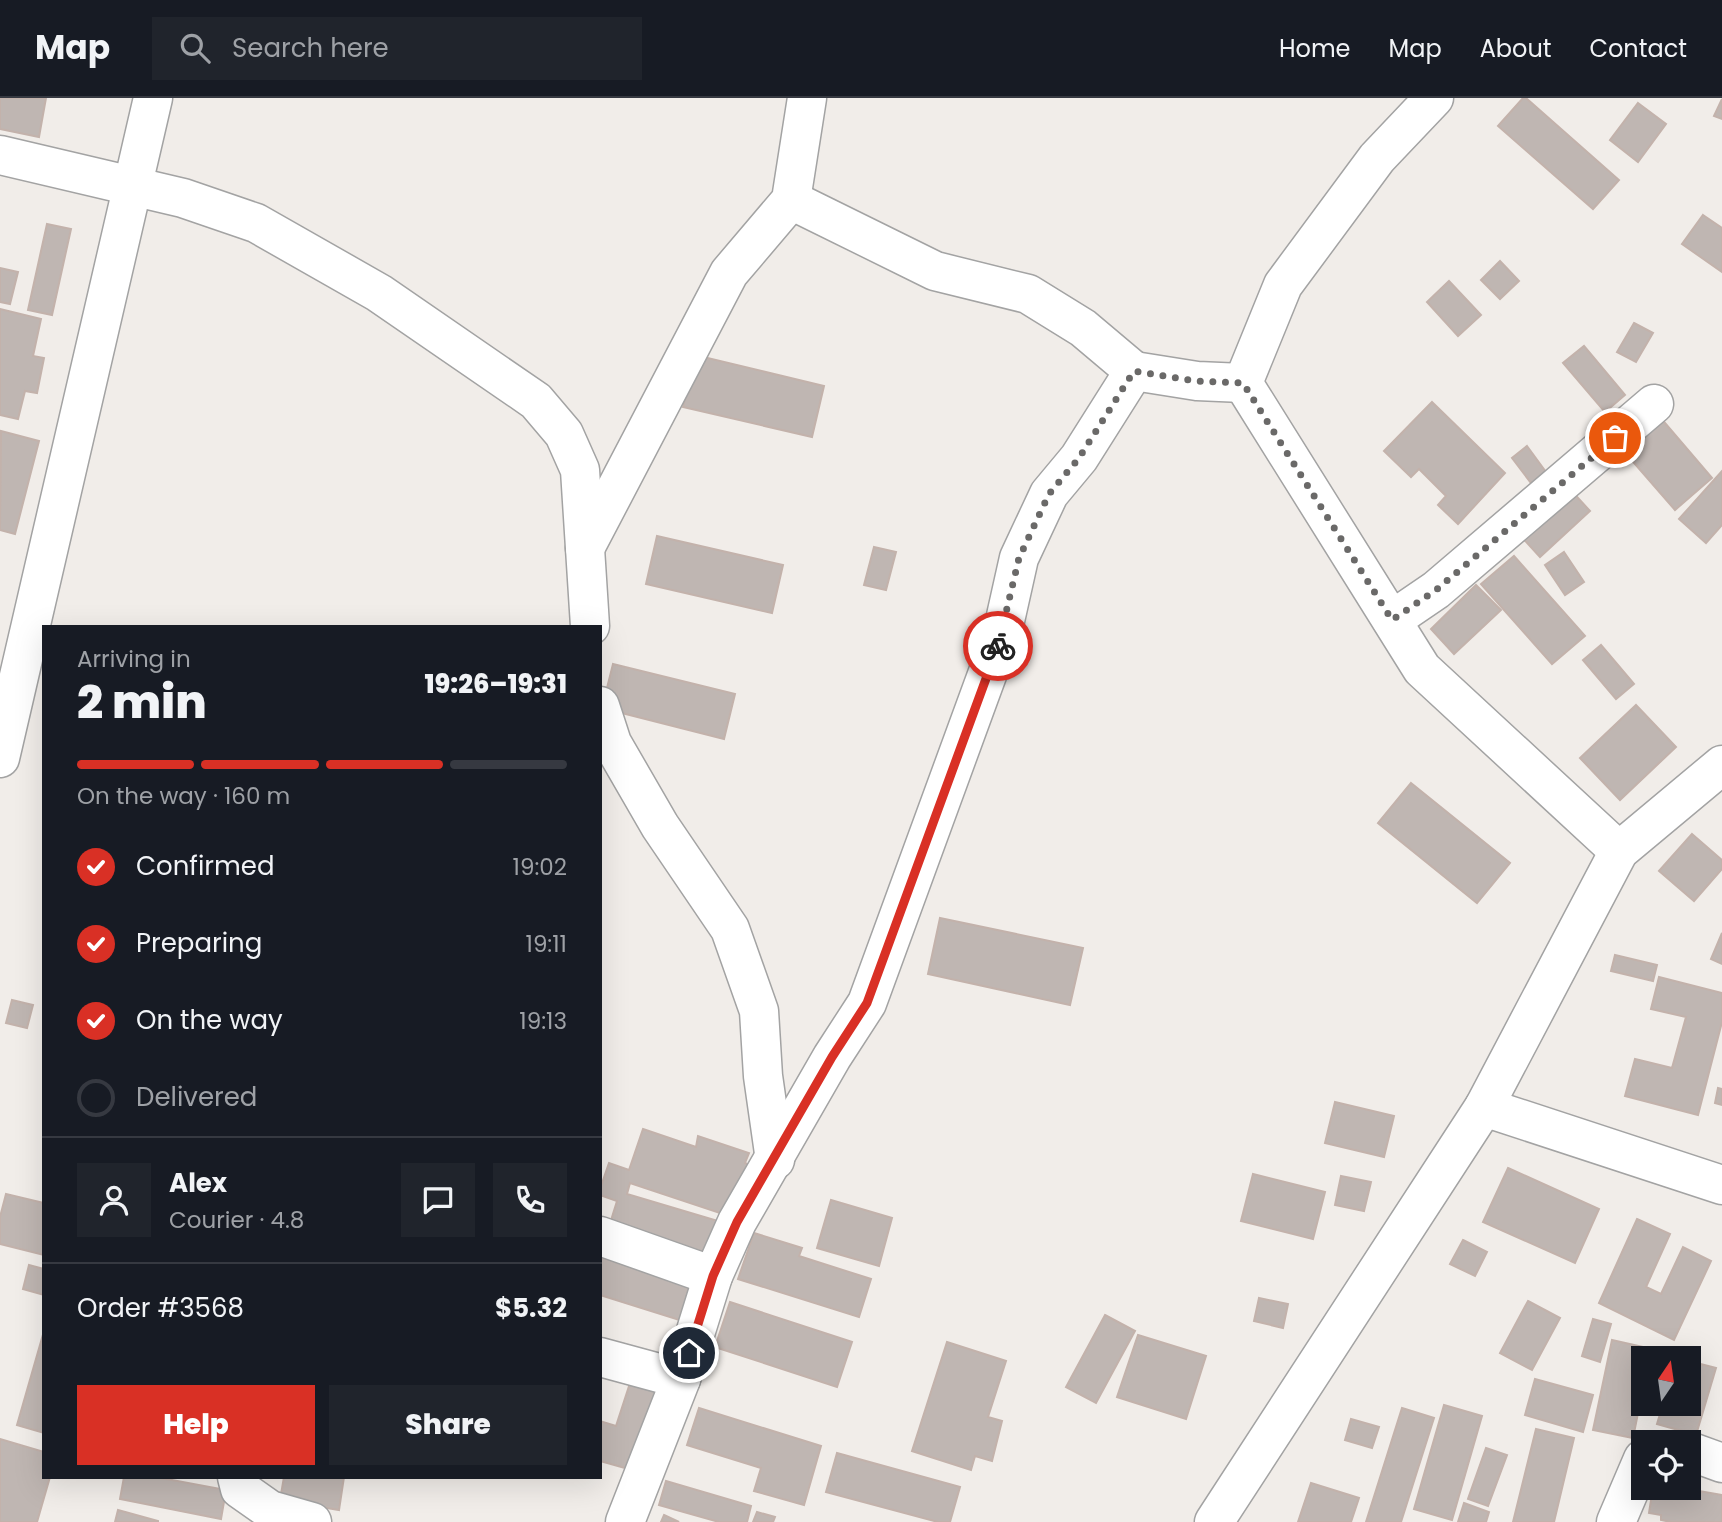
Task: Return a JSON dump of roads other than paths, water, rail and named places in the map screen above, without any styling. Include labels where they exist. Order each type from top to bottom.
[{"type":"street","points":[[0,758],[7,693],[134,187],[153,98]]},
{"type":"street","points":[[585,548],[729,273],[791,200],[807,98]]},
{"type":"street","points":[[1243,383],[1283,285],[1377,158],[1434,98]]},
{"type":"street","points":[[0,155],[183,198],[256,223],[379,293],[536,401],[564,434],[580,470],[590,625]]},
{"type":"street","points":[[791,200],[935,271],[1028,294],[1083,328],[1134,371],[1196,381],[1243,383]]},
{"type":"street","points":[[625,1522],[681,1379],[713,1276],[737,1222],[832,1057],[867,1003],[1002,634],[1019,558],[1049,494],[1079,458],[1134,371]]},
{"type":"street","points":[[1243,383],[1422,668],[1619,851]]},
{"type":"street","points":[[1392,620],[1436,590],[1654,404]]},
{"type":"street","points":[[602,712],[612,743],[653,814],[730,929],[760,1011],[763,1076],[775,1160]]},
{"type":"street","points":[[1222,1520],[1484,1107],[1619,851],[1722,765]]},
{"type":"street","points":[[1484,1107],[1722,1185]]},
{"type":"street","points":[[602,1237],[713,1276]]},
{"type":"street","points":[[602,1358],[681,1379]]},
{"type":"street","points":[[1701,1455],[1722,1463]]},
{"type":"street","points":[[238,1479],[240,1489],[270,1510],[312,1522]]},
{"type":"street","points":[[1616,1522],[1631,1487]]}]
